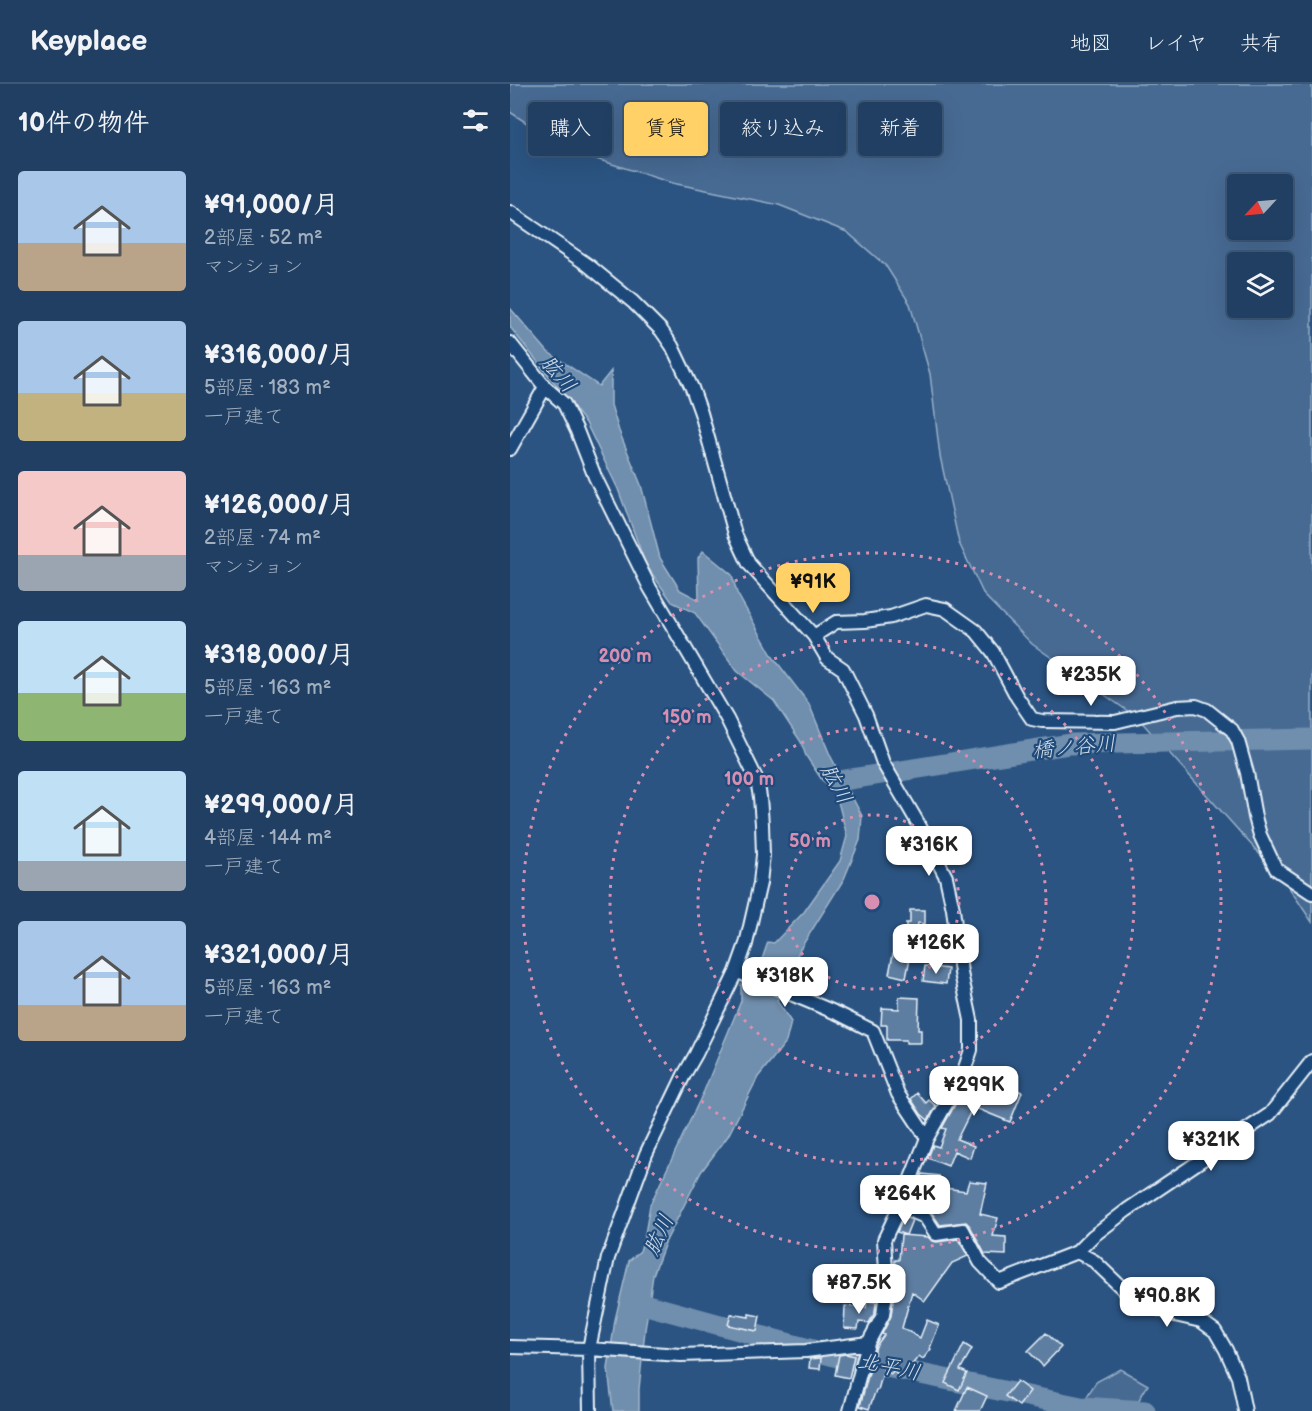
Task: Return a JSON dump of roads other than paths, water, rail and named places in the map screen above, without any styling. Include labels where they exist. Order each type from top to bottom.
[{"type":"street","points":[[510,212],[588,264],[633,302],[661,330],[672,346],[701,413],[735,534],[749,564],[814,636],[827,658],[843,669],[866,715],[883,763],[946,877],[971,1020],[971,1050],[963,1074],[927,1138],[885,1240],[887,1284],[883,1315],[868,1343],[850,1411]]},
{"type":"street","points":[[510,343],[545,387],[564,404],[595,477],[650,588],[727,719],[757,780],[760,797],[763,855],[760,883],[740,973],[723,999],[646,1154],[608,1258],[594,1350],[590,1411]]},
{"type":"street","points":[[510,449],[545,387]]},
{"type":"street","points":[[814,636],[836,622],[891,617],[926,605],[945,609],[976,631],[993,652],[1017,698],[1032,719],[1042,722],[1115,722],[1177,707],[1196,706],[1207,710],[1232,730],[1238,741],[1260,835],[1276,869],[1312,893]]},
{"type":"street","points":[[740,973],[839,1014],[873,1031],[898,1094],[927,1138]]},
{"type":"street","points":[[900,1206],[926,1217],[936,1234],[963,1230],[980,1262],[999,1282],[1077,1252],[1127,1209],[1270,1114],[1312,1061]]},
{"type":"street","points":[[1077,1252],[1094,1261],[1124,1289],[1146,1304],[1175,1315],[1201,1321],[1215,1331],[1238,1377],[1245,1411]]},
{"type":"street","points":[[510,1347],[681,1354],[806,1351],[868,1343]]},
{"type":"water","name":"肱川","points":[[510,308],[548,352],[599,386],[611,371],[611,405],[641,485],[660,558],[680,590],[699,600],[698,558],[703,551],[732,575],[737,593],[773,657],[809,704],[830,755],[862,816],[860,840],[844,879],[800,949],[777,1001],[791,1022],[786,1042],[758,1077],[728,1136],[701,1172],[665,1243],[653,1275],[645,1330],[639,1411],[613,1411],[608,1369],[615,1320],[629,1261],[640,1251],[650,1205],[704,1091],[741,1001],[741,985],[761,962],[768,942],[774,943],[804,912],[840,861],[847,836],[835,790],[822,780],[774,701],[737,671],[695,613],[672,602],[646,565],[618,489],[586,423],[510,327]]},
{"type":"waterway","name":"橋ノ谷川","points":[[838,781],[1070,744],[1312,739]]},
{"type":"waterway","name":"北平川","points":[[636,1302],[838,1357],[1081,1407],[1145,1411]]}]
